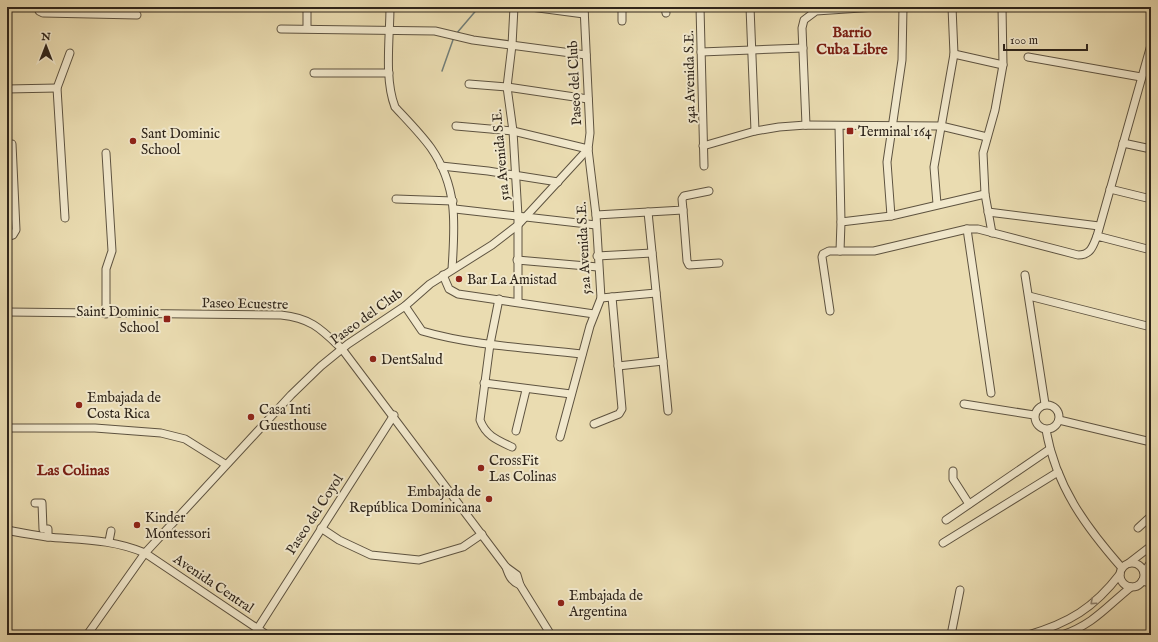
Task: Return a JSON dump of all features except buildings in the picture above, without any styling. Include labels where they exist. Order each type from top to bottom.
[{"type":"street","points":[[38,7],[39,11],[43,13],[125,11],[137,15]]},
{"type":"street","points":[[307,7],[307,28]]},
{"type":"street","points":[[390,7],[390,90],[395,106],[431,148],[450,187],[455,209],[452,269]]},
{"type":"street","name":"51a Avenida S.E.","points":[[514,7],[512,45],[507,87],[514,131],[518,216],[518,302]]},
{"type":"street","points":[[531,7],[584,11]]},
{"type":"street","points":[[622,7],[622,21]]},
{"type":"street","name":"54a Avenida S.E.","points":[[700,7],[704,166]]},
{"type":"street","points":[[750,7],[755,131]]},
{"type":"street","points":[[806,125],[802,28],[804,20],[816,9],[876,7]]},
{"type":"street","points":[[891,216],[886,162],[902,60],[903,7]]},
{"type":"street","points":[[937,204],[934,167],[954,54],[952,7]]},
{"type":"street","points":[[992,233],[985,194],[983,153],[995,110],[1003,65],[1002,7]]},
{"type":"street","name":"Paseo del Club","points":[[87,635],[145,553],[225,464],[291,395],[342,349],[405,306],[443,275],[492,245],[518,225],[588,149],[590,133],[584,11]]},
{"type":"street","points":[[281,29],[307,28],[435,31],[473,40],[586,56]]},
{"type":"street","points":[[830,310],[822,257],[823,254],[830,251],[874,251],[967,229],[978,229],[1078,255],[1088,253],[1097,236],[1151,45]]},
{"type":"street","points":[[701,52],[803,48]]},
{"type":"street","points":[[65,218],[57,88],[70,53]]},
{"type":"street","points":[[954,54],[1003,65]]},
{"type":"street","points":[[1028,57],[1141,77]]},
{"type":"street","points":[[314,73],[389,73]]},
{"type":"street","points":[[469,84],[507,87],[588,99]]},
{"type":"street","points":[[7,89],[57,88]]},
{"type":"street","points":[[703,146],[755,131],[806,125],[839,126],[892,124],[941,126],[987,136]]},
{"type":"street","points":[[456,126],[514,131],[588,149]]},
{"type":"street","points":[[839,126],[841,222],[840,251]]},
{"type":"street","points":[[1123,143],[1151,149]]},
{"type":"street","points":[[7,237],[13,235],[16,230],[11,185],[12,144]]},
{"type":"street","name":"52a Avenida S.E.","points":[[560,437],[582,354],[600,298],[596,215],[588,149]]},
{"type":"street","points":[[106,153],[112,251],[106,269],[106,314]]},
{"type":"street","points":[[441,166],[516,175],[558,182]]},
{"type":"street","points":[[1110,189],[1151,199]]},
{"type":"street","points":[[710,192],[684,196],[682,199],[687,261],[690,265],[720,263]]},
{"type":"street","points":[[841,222],[891,216],[937,204],[985,194]]},
{"type":"street","points":[[396,199],[453,201]]},
{"type":"street","points":[[455,209],[596,225]]},
{"type":"street","points":[[596,215],[682,210]]},
{"type":"street","points":[[648,212],[668,411]]},
{"type":"street","points":[[988,212],[1099,226]]},
{"type":"street","points":[[967,229],[991,393]]},
{"type":"street","points":[[1097,236],[1151,250]]},
{"type":"street","points":[[598,256],[652,253]]},
{"type":"street","points":[[517,260],[598,266]]},
{"type":"street","points":[[443,275],[449,289],[458,294],[594,314]]},
{"type":"street","points":[[1025,275],[1045,404]]},
{"type":"street","points":[[600,298],[656,293]]},
{"type":"street","points":[[594,424],[619,414],[622,409],[612,296]]},
{"type":"street","points":[[1029,296],[1151,327]]},
{"type":"street","points":[[499,300],[490,344],[480,420],[483,429],[488,435],[512,447]]},
{"type":"street","points":[[405,306],[422,331],[437,336],[490,344],[582,354]]},
{"type":"street","name":"Paseo Ecuestre","points":[[7,312],[292,316],[305,319],[317,326],[342,349],[394,415],[506,566],[517,575],[520,585],[551,635]]},
{"type":"street","points":[[618,366],[663,360]]},
{"type":"street","points":[[484,383],[526,390],[571,394]]},
{"type":"street","points":[[516,431],[526,390]]},
{"type":"street","points":[[964,404],[1034,415]]},
{"type":"street","points":[[1045,404],[1053,406],[1059,412],[1059,420],[1054,427],[1046,430],[1036,425],[1034,415],[1037,408],[1045,404]]},
{"type":"street","name":"Paseo del Coyol","points":[[258,628],[394,415]]},
{"type":"street","points":[[1059,420],[1151,442]]},
{"type":"street","points":[[7,428],[95,428],[161,433],[185,439],[225,464]]},
{"type":"street","points":[[1046,430],[1050,449],[1070,499],[1095,537],[1121,571],[1121,580],[1126,585],[1132,587]]},
{"type":"street","points":[[946,520],[1050,449]]},
{"type":"street","points":[[953,471],[953,479],[969,504]]},
{"type":"street","points":[[943,543],[1058,472]]},
{"type":"street","points":[[35,503],[42,503],[43,529],[48,529],[48,537]]},
{"type":"street","points":[[1138,528],[1151,516]]},
{"type":"street","points":[[321,528],[338,540],[371,555],[419,560],[464,547],[482,534]]},
{"type":"street","name":"Avenida Central","points":[[7,530],[48,537],[109,541],[123,544],[145,553],[268,635]]},
{"type":"street","points":[[109,541],[111,531]]},
{"type":"street","points":[[1028,635],[1080,614],[1111,586],[1121,571],[1129,563],[1151,546]]},
{"type":"street","points":[[1062,635],[1074,631],[1093,620],[1132,587],[1138,585],[1142,581],[1144,572],[1151,562]]},
{"type":"street","points":[[1129,563],[1139,564],[1144,572]]},
{"type":"street","points":[[1142,581],[1151,583]]},
{"type":"street","points":[[951,635],[960,590]]},
{"type":"waterway","points":[[456,34],[479,7]]},
{"type":"waterway","points":[[442,71],[454,37]]},
{"type":"place","name":"Terminal 164","points":[[850,131]]},
{"type":"place","name":"Sant Dominic School","points":[[133,141]]},
{"type":"place","name":"Bar La Amistad","points":[[459,279]]},
{"type":"place","name":"Saint Dominic School","points":[[167,319]]},
{"type":"place","name":"DentSalud","points":[[373,359]]},
{"type":"place","name":"Embajada de Costa Rica","points":[[79,405]]},
{"type":"place","name":"Casa Inti Guesthouse","points":[[251,417]]},
{"type":"place","name":"CrossFit Las Colinas","points":[[481,468]]},
{"type":"place","name":"Embajada de República Dominicana","points":[[489,499]]},
{"type":"place","name":"Kinder Montessori","points":[[137,525]]},
{"type":"place","name":"Embajada de Argentina","points":[[561,603]]},
{"type":"district","name":"Barrio Cuba Libre","points":[[852,40]]},
{"type":"district","name":"Las Colinas","points":[[73,470]]}]
